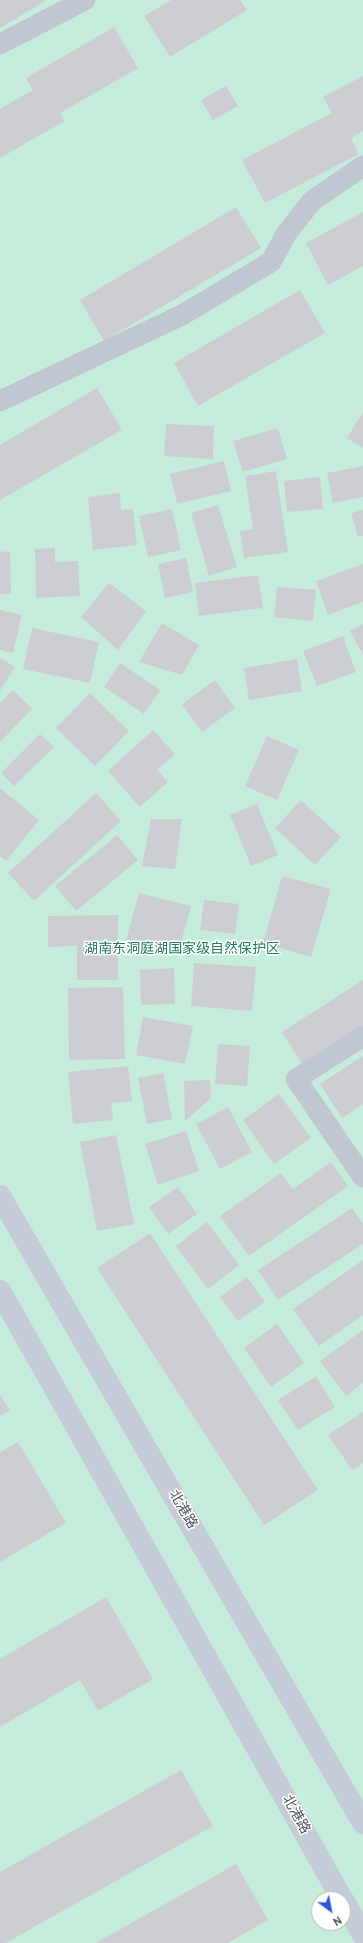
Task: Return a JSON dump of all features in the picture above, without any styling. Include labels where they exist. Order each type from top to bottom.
[{"type":"main road","name":"北港路","points":[[0,1196],[363,1823]]},
{"type":"main road","name":"北港路","points":[[0,1291],[338,1891]]},
{"type":"main road","name":"北港路","points":[[351,1913],[363,1935]]},
{"type":"street","points":[[0,44],[85,0]]},
{"type":"street","points":[[0,401],[182,315],[271,262],[286,234],[312,201],[363,166]]},
{"type":"street","points":[[363,1036],[296,1079],[363,1178]]},
{"type":"green space","name":"湖南东洞庭湖国家级自然保护区","points":[[0,0],[363,0],[363,1943],[0,1943]]},
{"type":"building","points":[[0,0],[47,0],[0,28]]},
{"type":"building","points":[[171,0],[240,0],[247,10],[170,57],[144,16]]},
{"type":"building","points":[[114,27],[138,68],[60,113],[65,121],[0,158],[0,109],[33,90],[26,78]]},
{"type":"building","points":[[363,76],[363,131],[351,138],[359,154],[265,203],[242,160],[332,113],[323,97]]},
{"type":"building","points":[[226,86],[238,106],[213,120],[201,100]]},
{"type":"building","points":[[236,207],[261,248],[104,341],[80,300]]},
{"type":"building","points":[[363,212],[363,266],[328,285],[306,243]]},
{"type":"building","points":[[300,290],[325,333],[198,406],[174,363]]},
{"type":"building","points":[[97,388],[122,430],[0,500],[0,445]]},
{"type":"building","points":[[363,412],[363,448],[347,438]]},
{"type":"building","points":[[166,424],[214,426],[213,459],[164,456]]},
{"type":"building","points":[[278,428],[287,459],[243,472],[233,441]]},
{"type":"building","points":[[224,461],[231,491],[177,504],[170,474]]},
{"type":"building","points":[[363,466],[363,497],[333,503],[327,473]]},
{"type":"building","points":[[276,471],[288,552],[244,558],[240,531],[253,529],[245,476]]},
{"type":"building","points":[[320,477],[323,509],[287,512],[284,481]]},
{"type":"building","points":[[120,493],[121,510],[133,509],[137,545],[93,550],[88,497]]},
{"type":"building","points":[[218,505],[237,567],[209,576],[191,513]]},
{"type":"building","points":[[172,509],[181,550],[148,557],[139,516]]},
{"type":"building","points":[[363,510],[363,536],[358,537],[351,513]]},
{"type":"building","points":[[55,548],[55,562],[78,561],[80,596],[36,598],[35,549]]},
{"type":"building","points":[[10,551],[11,594],[0,594],[0,552]]},
{"type":"building","points":[[186,558],[193,592],[165,598],[158,564]]},
{"type":"building","points":[[363,564],[363,602],[328,615],[316,581]]},
{"type":"building","points":[[258,575],[263,608],[199,616],[195,583]]},
{"type":"building","points":[[109,583],[146,611],[118,650],[81,617]]},
{"type":"building","points":[[277,587],[316,590],[313,621],[274,617]]},
{"type":"building","points":[[0,610],[22,615],[13,653],[0,650]]},
{"type":"building","points":[[162,623],[199,645],[182,675],[139,662]]},
{"type":"building","points":[[363,624],[363,655],[350,631]]},
{"type":"building","points":[[32,628],[99,642],[90,683],[23,669]]},
{"type":"building","points":[[343,636],[356,672],[317,686],[303,651]]},
{"type":"building","points":[[0,658],[15,667],[0,691]]},
{"type":"building","points":[[297,659],[302,691],[249,700],[244,668]]},
{"type":"building","points":[[120,663],[160,690],[144,714],[104,687]]},
{"type":"building","points":[[215,680],[235,708],[202,732],[182,704]]},
{"type":"building","points":[[13,690],[32,709],[0,742],[0,703]]},
{"type":"building","points":[[90,693],[129,731],[95,766],[56,728]]},
{"type":"building","points":[[153,730],[175,754],[157,770],[168,782],[140,807],[108,771]]},
{"type":"building","points":[[40,734],[54,747],[14,786],[1,773]]},
{"type":"building","points":[[267,736],[299,750],[277,800],[245,786]]},
{"type":"building","points":[[0,788],[39,820],[6,861],[0,856]]},
{"type":"building","points":[[96,793],[121,821],[34,901],[8,873]]},
{"type":"building","points":[[301,800],[341,837],[315,865],[275,828]]},
{"type":"building","points":[[257,804],[278,855],[251,866],[230,815]]},
{"type":"building","points":[[151,819],[182,819],[175,869],[142,866]]},
{"type":"building","points":[[117,835],[138,860],[76,911],[55,886]]},
{"type":"building","points":[[282,876],[331,889],[311,957],[263,943]]},
{"type":"building","points":[[139,893],[191,906],[178,954],[126,940]]},
{"type":"building","points":[[204,900],[239,904],[235,934],[200,930]]},
{"type":"building","points":[[118,915],[118,980],[77,980],[77,946],[48,947],[48,916]]},
{"type":"building","points":[[194,963],[256,967],[252,1011],[191,1006]]},
{"type":"building","points":[[174,968],[175,1004],[141,1005],[140,970]]},
{"type":"building","points":[[363,980],[363,1025],[302,1064],[282,1032]]},
{"type":"building","points":[[123,987],[125,1059],[69,1060],[68,988]]},
{"type":"building","points":[[143,1017],[193,1026],[185,1064],[136,1055]]},
{"type":"building","points":[[218,1044],[250,1046],[247,1086],[215,1084]]},
{"type":"building","points":[[363,1056],[363,1104],[342,1118],[320,1084]]},
{"type":"building","points":[[128,1066],[132,1101],[111,1103],[113,1120],[73,1124],[68,1072]]},
{"type":"building","points":[[163,1073],[172,1119],[147,1124],[138,1078]]},
{"type":"building","points":[[210,1080],[211,1098],[185,1121],[184,1081]]},
{"type":"building","points":[[279,1094],[311,1138],[274,1164],[243,1120]]},
{"type":"building","points":[[228,1107],[252,1152],[220,1169],[196,1124]]},
{"type":"building","points":[[186,1131],[199,1171],[158,1185],[145,1144]]},
{"type":"building","points":[[116,1135],[134,1224],[97,1231],[80,1142]]},
{"type":"building","points":[[331,1162],[348,1186],[249,1256],[220,1216],[281,1173],[293,1189]]},
{"type":"building","points":[[178,1187],[197,1214],[168,1234],[149,1207]]},
{"type":"building","points":[[352,1208],[363,1224],[363,1244],[278,1300],[258,1270]]},
{"type":"building","points":[[207,1222],[239,1265],[208,1289],[176,1246]]},
{"type":"building","points":[[150,1233],[318,1490],[264,1525],[97,1268]]},
{"type":"building","points":[[363,1260],[363,1315],[319,1346],[293,1309]]},
{"type":"building","points":[[247,1277],[265,1302],[238,1321],[220,1297]]},
{"type":"building","points":[[277,1324],[304,1363],[271,1387],[244,1348]]},
{"type":"building","points":[[363,1330],[363,1383],[346,1396],[320,1361]]},
{"type":"building","points":[[316,1376],[335,1407],[298,1430],[278,1400]]},
{"type":"building","points":[[0,1394],[10,1411],[0,1416]]},
{"type":"building","points":[[363,1412],[363,1463],[352,1470],[328,1435]]},
{"type":"building","points":[[18,1442],[66,1523],[0,1562],[0,1452]]},
{"type":"building","points":[[106,1597],[153,1679],[98,1711],[80,1680],[0,1727],[0,1659]]},
{"type":"building","points":[[181,1770],[213,1826],[6,1943],[0,1943],[0,1872]]},
{"type":"building","points":[[236,1864],[268,1920],[228,1943],[96,1943]]}]
